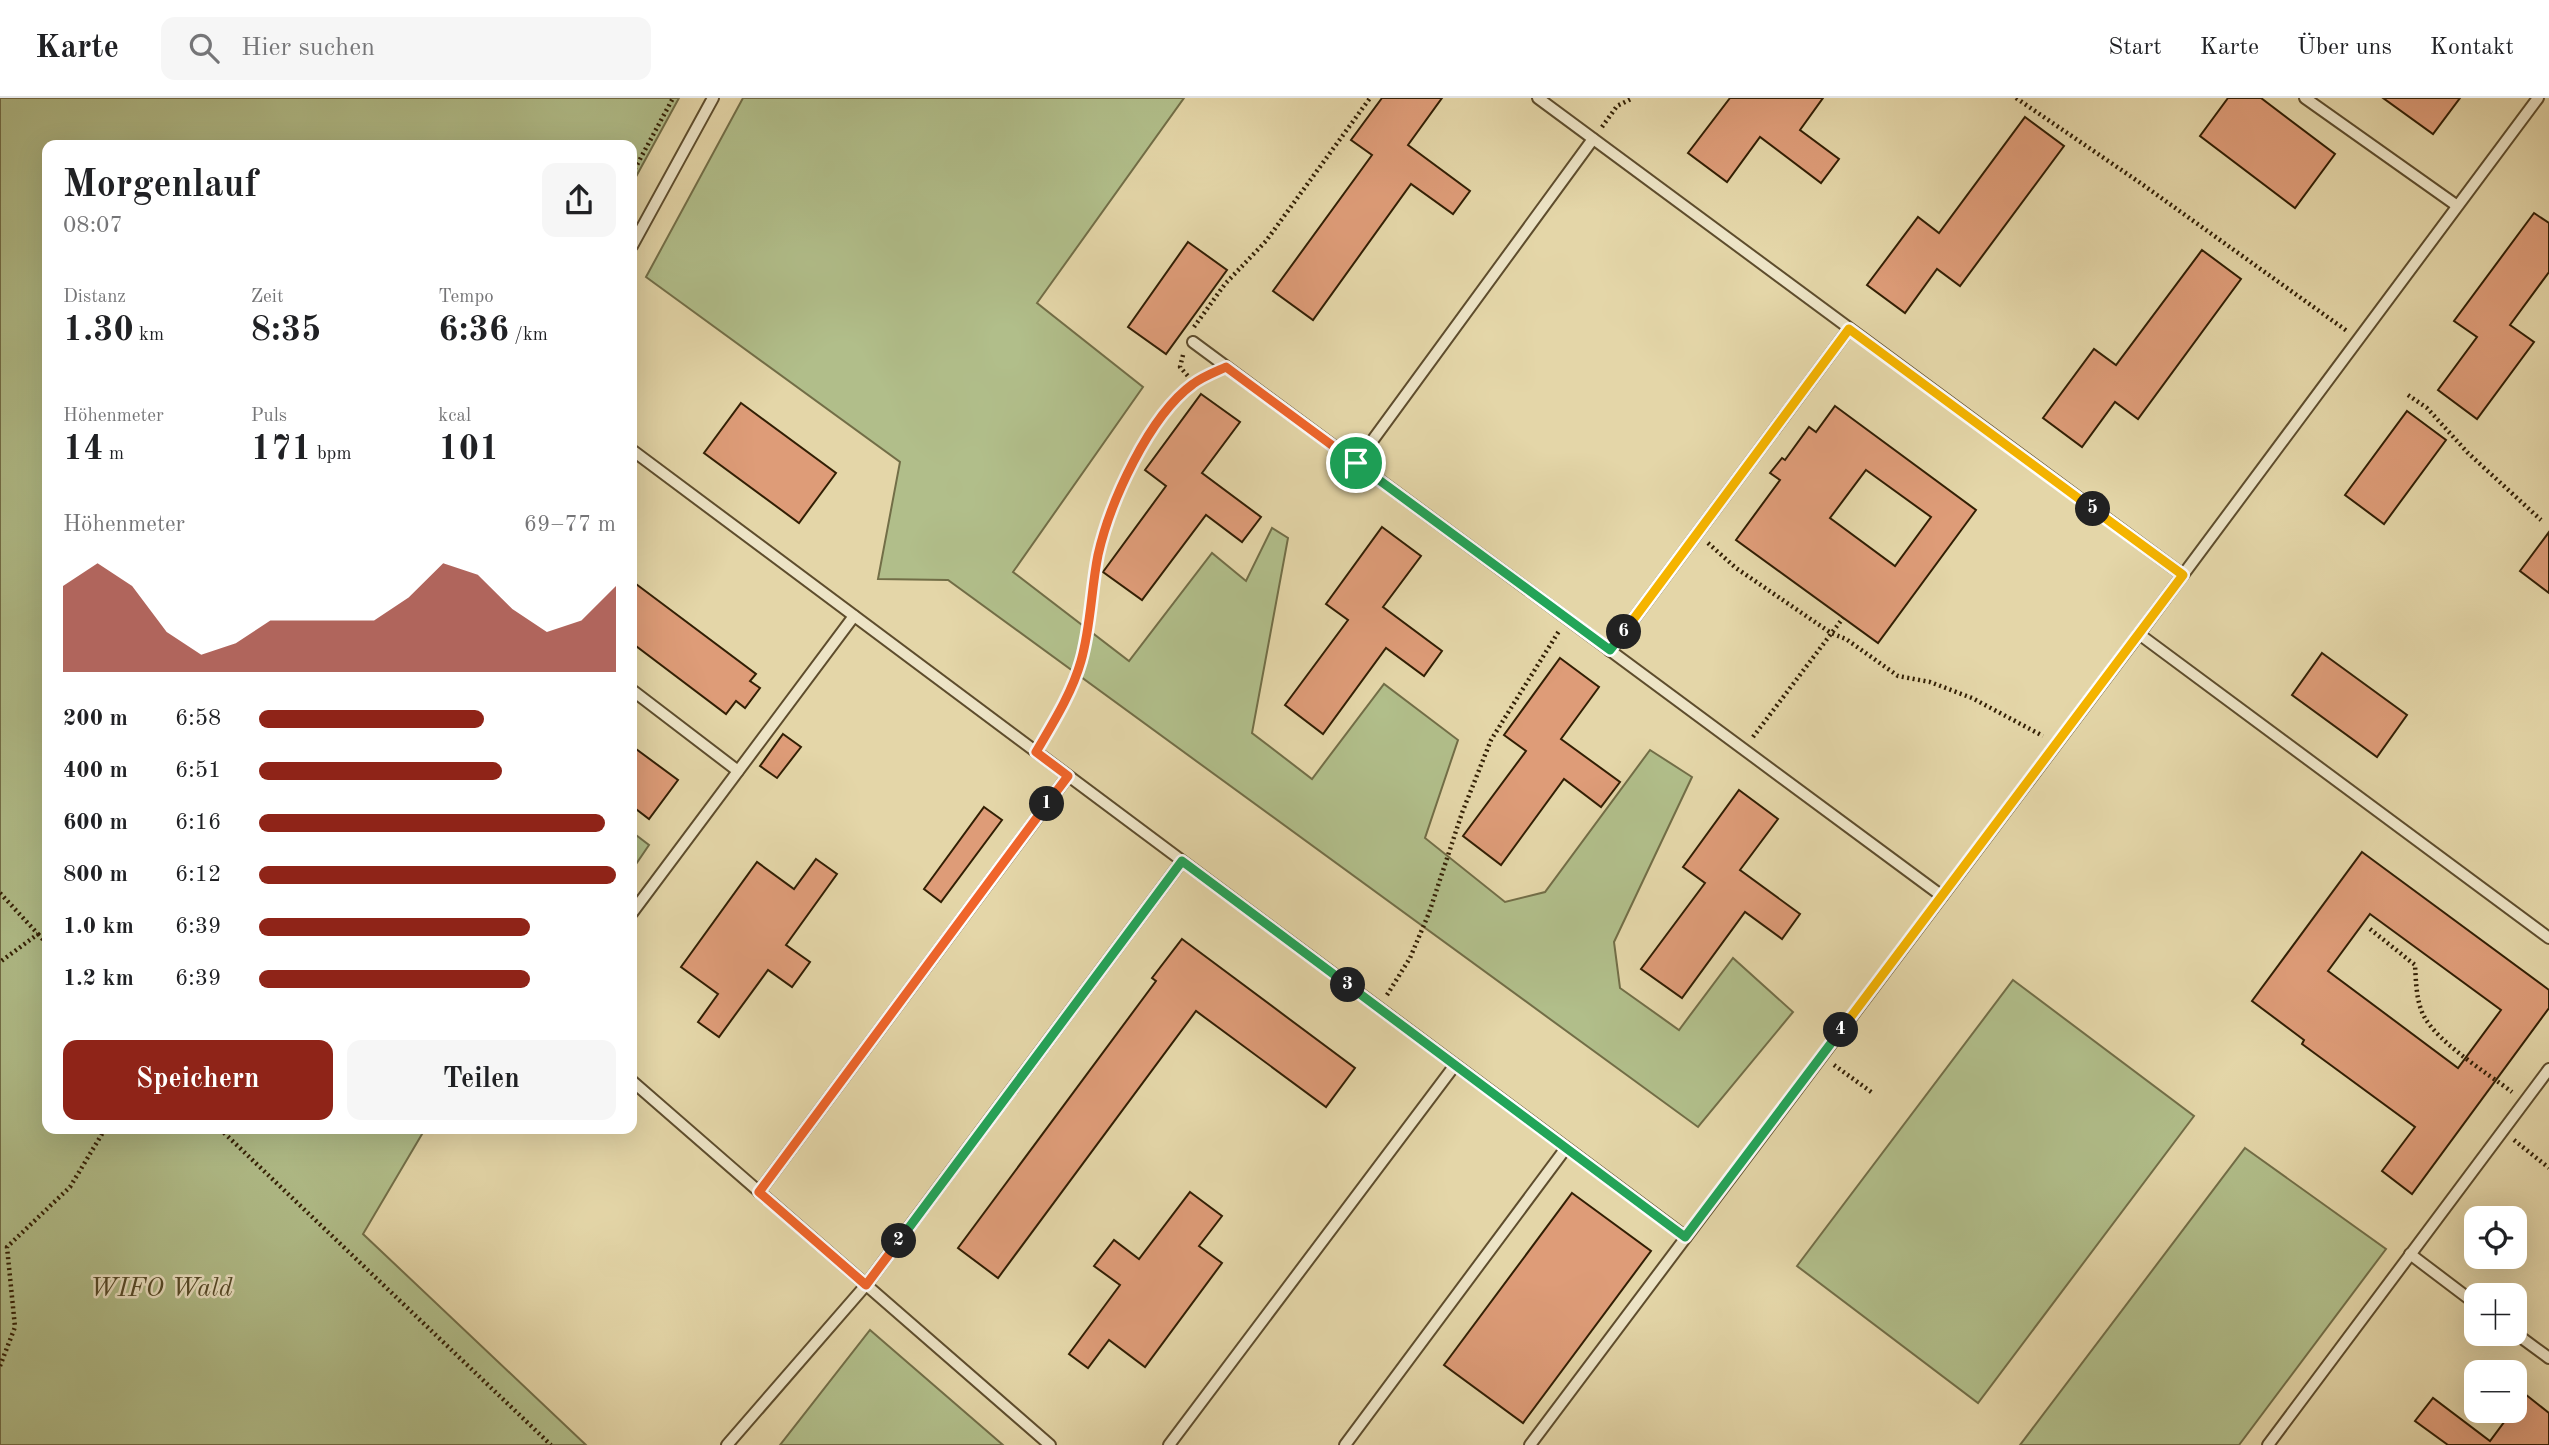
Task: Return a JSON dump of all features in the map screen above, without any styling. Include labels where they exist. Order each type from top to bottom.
[{"type":"lane","points":[[637,237],[713,98]]},
{"type":"lane","points":[[1538,98],[2183,575]]},
{"type":"lane","points":[[2305,98],[2456,205]]},
{"type":"lane","points":[[1530,1445],[2538,98]]},
{"type":"lane","points":[[1356,463],[1594,139]]},
{"type":"lane","points":[[1610,650],[1849,329]]},
{"type":"lane","points":[[1193,342],[1942,896]]},
{"type":"lane","points":[[637,454],[1685,1237]]},
{"type":"lane","points":[[637,905],[854,616]]},
{"type":"lane","points":[[2139,634],[2549,938]]},
{"type":"lane","points":[[637,694],[738,771]]},
{"type":"lane","points":[[759,1192],[1068,776]]},
{"type":"lane","points":[[727,1445],[866,1285],[1182,861]]},
{"type":"lane","points":[[1169,1445],[1455,1065]]},
{"type":"lane","points":[[2268,1445],[2549,1069]]},
{"type":"lane","points":[[637,1085],[1051,1445]]},
{"type":"lane","points":[[1345,1445],[1566,1148]]},
{"type":"lane","points":[[2410,1254],[2464,1295]]},
{"type":"lane","points":[[2527,1342],[2549,1358]]},
{"type":"path","points":[[637,165],[673,98]]},
{"type":"path","points":[[1192,330],[1225,284],[1266,241],[1370,98]]},
{"type":"path","points":[[1594,139],[1617,106],[1633,98]]},
{"type":"path","points":[[2016,98],[2069,132],[2357,339]]},
{"type":"path","points":[[1183,354],[1180,367],[1194,383]]},
{"type":"path","points":[[1036,752],[1062,708],[1081,662],[1098,555],[1114,507],[1140,448],[1174,401],[1194,383],[1226,367]]},
{"type":"path","points":[[2408,395],[2427,408],[2468,453],[2541,520]]},
{"type":"path","points":[[1697,533],[1736,568],[1898,676],[1930,682],[1972,698],[2056,744]]},
{"type":"path","points":[[1744,749],[1843,618]]},
{"type":"path","points":[[1379,1008],[1410,958],[1429,913],[1462,813],[1491,740],[1542,655],[1568,619]]},
{"type":"path","points":[[0,893],[42,938]]},
{"type":"path","points":[[2370,929],[2415,965],[2417,991],[2425,1018],[2446,1042],[2525,1101]]},
{"type":"path","points":[[0,962],[38,934]]},
{"type":"path","points":[[1822,1056],[1874,1094]]},
{"type":"path","points":[[2502,1131],[2549,1168]]},
{"type":"path","points":[[0,1366],[15,1327],[7,1247],[70,1187],[102,1134]]},
{"type":"path","points":[[225,1134],[551,1445]]},
{"type":"green space","name":"WIFO Wald","points":[[0,98],[679,98],[637,175],[637,140],[42,140],[42,1134],[422,1134],[363,1234],[586,1445],[0,1445]]},
{"type":"green space","points":[[743,98],[1184,98],[1037,303],[1143,387],[1013,572],[1129,661],[1212,553],[1246,581],[1272,528],[1288,538],[1252,733],[1312,779],[1384,684],[1458,740],[1425,838],[1505,902],[1545,892],[1650,750],[1692,777],[1614,942],[1620,988],[1679,1030],[1733,958],[1793,1012],[1698,1127],[948,580],[878,579],[900,462],[646,277]]},
{"type":"green space","points":[[637,836],[649,845],[637,863]]},
{"type":"green space","points":[[2013,980],[2194,1116],[1978,1403],[1797,1266]]},
{"type":"green space","points":[[2245,1148],[2386,1249],[2239,1445],[2020,1445]]},
{"type":"green space","points":[[870,1330],[1003,1445],[780,1445]]},
{"type":"building","points":[[1382,98],[1442,98],[1408,145],[1470,191],[1453,214],[1411,184],[1313,320],[1273,291],[1372,155],[1351,140]]},
{"type":"building","points":[[1730,98],[1823,98],[1800,130],[1839,159],[1821,183],[1760,137],[1727,182],[1688,153]]},
{"type":"building","points":[[2228,98],[2261,98],[2335,154],[2295,208],[2200,136]]},
{"type":"building","points":[[2383,98],[2460,98],[2433,134]]},
{"type":"building","points":[[2025,117],[2064,146],[1960,286],[1937,269],[1905,313],[1867,285],[1918,217],[1939,233]]},
{"type":"building","points":[[2534,213],[2549,223],[2549,272],[2510,325],[2534,342],[2477,419],[2438,390],[2477,337],[2454,321]]},
{"type":"building","points":[[1188,242],[1227,270],[1166,354],[1128,327]]},
{"type":"building","points":[[2202,250],[2241,279],[2138,419],[2115,402],[2082,447],[2043,418],[2094,349],[2116,365]]},
{"type":"building","points":[[1201,394],[1240,422],[1202,473],[1261,517],[1242,542],[1206,515],[1142,600],[1103,572],[1166,486],[1145,470]]},
{"type":"building","points":[[741,403],[836,473],[799,523],[704,453]]},
{"type":"building","points":[[1835,406],[1976,510],[1878,643],[1736,540],[1780,480],[1770,473],[1782,458],[1785,460],[1809,427],[1816,432]],"holes":[[[1866,470],[1931,517],[1895,566],[1830,518]]]},
{"type":"building","points":[[2407,411],[2446,440],[2384,524],[2345,495]]},
{"type":"building","points":[[1382,527],[1421,556],[1383,607],[1442,651],[1424,676],[1386,648],[1323,734],[1285,705],[1348,620],[1326,604]]},
{"type":"building","points":[[2549,532],[2549,593],[2520,571]]},
{"type":"building","points":[[637,585],[756,674],[750,681],[760,688],[745,708],[736,701],[726,714],[637,647]]},
{"type":"building","points":[[2322,653],[2407,715],[2377,757],[2292,695]]},
{"type":"building","points":[[1560,658],[1599,687],[1561,739],[1620,782],[1601,807],[1564,779],[1501,865],[1463,836],[1526,751],[1504,735]]},
{"type":"building","points":[[783,734],[801,747],[777,778],[760,766]]},
{"type":"building","points":[[637,750],[678,780],[649,819],[637,810]]},
{"type":"building","points":[[1739,790],[1778,819],[1740,870],[1800,914],[1782,939],[1745,912],[1682,998],[1641,969],[1705,883],[1683,867]]},
{"type":"building","points":[[984,807],[1002,820],[941,902],[924,889]]},
{"type":"building","points":[[2362,852],[2549,990],[2549,1008],[2412,1194],[2382,1171],[2415,1127],[2302,1044],[2304,1040],[2252,1001]],"holes":[[[2370,914],[2501,1010],[2458,1068],[2328,971]]]},
{"type":"building","points":[[816,859],[837,874],[786,945],[810,962],[792,987],[768,970],[719,1037],[698,1022],[718,994],[681,967],[757,862],[794,889]]},
{"type":"building","points":[[1182,939],[1355,1068],[1326,1107],[1196,1011],[998,1278],[958,1248],[1156,981],[1152,978]]},
{"type":"building","points":[[1190,1192],[1222,1216],[1199,1246],[1222,1263],[1145,1367],[1109,1340],[1088,1368],[1069,1354],[1120,1285],[1094,1266],[1114,1240],[1139,1259]]},
{"type":"building","points":[[1572,1193],[1651,1251],[1523,1423],[1444,1365]]},
{"type":"building","points":[[2527,1396],[2549,1413],[2549,1445],[2448,1445],[2415,1421],[2433,1398],[2490,1441],[2503,1423],[2527,1423]]},
{"type":"route","points":[[1849,329],[2183,575],[1685,1237],[1182,861],[866,1285],[759,1192],[1068,776],[1036,752],[1062,708],[1081,662],[1098,555],[1114,507],[1140,448],[1174,401],[1194,383],[1226,367],[1356,463],[1610,650],[1849,329]]}]
